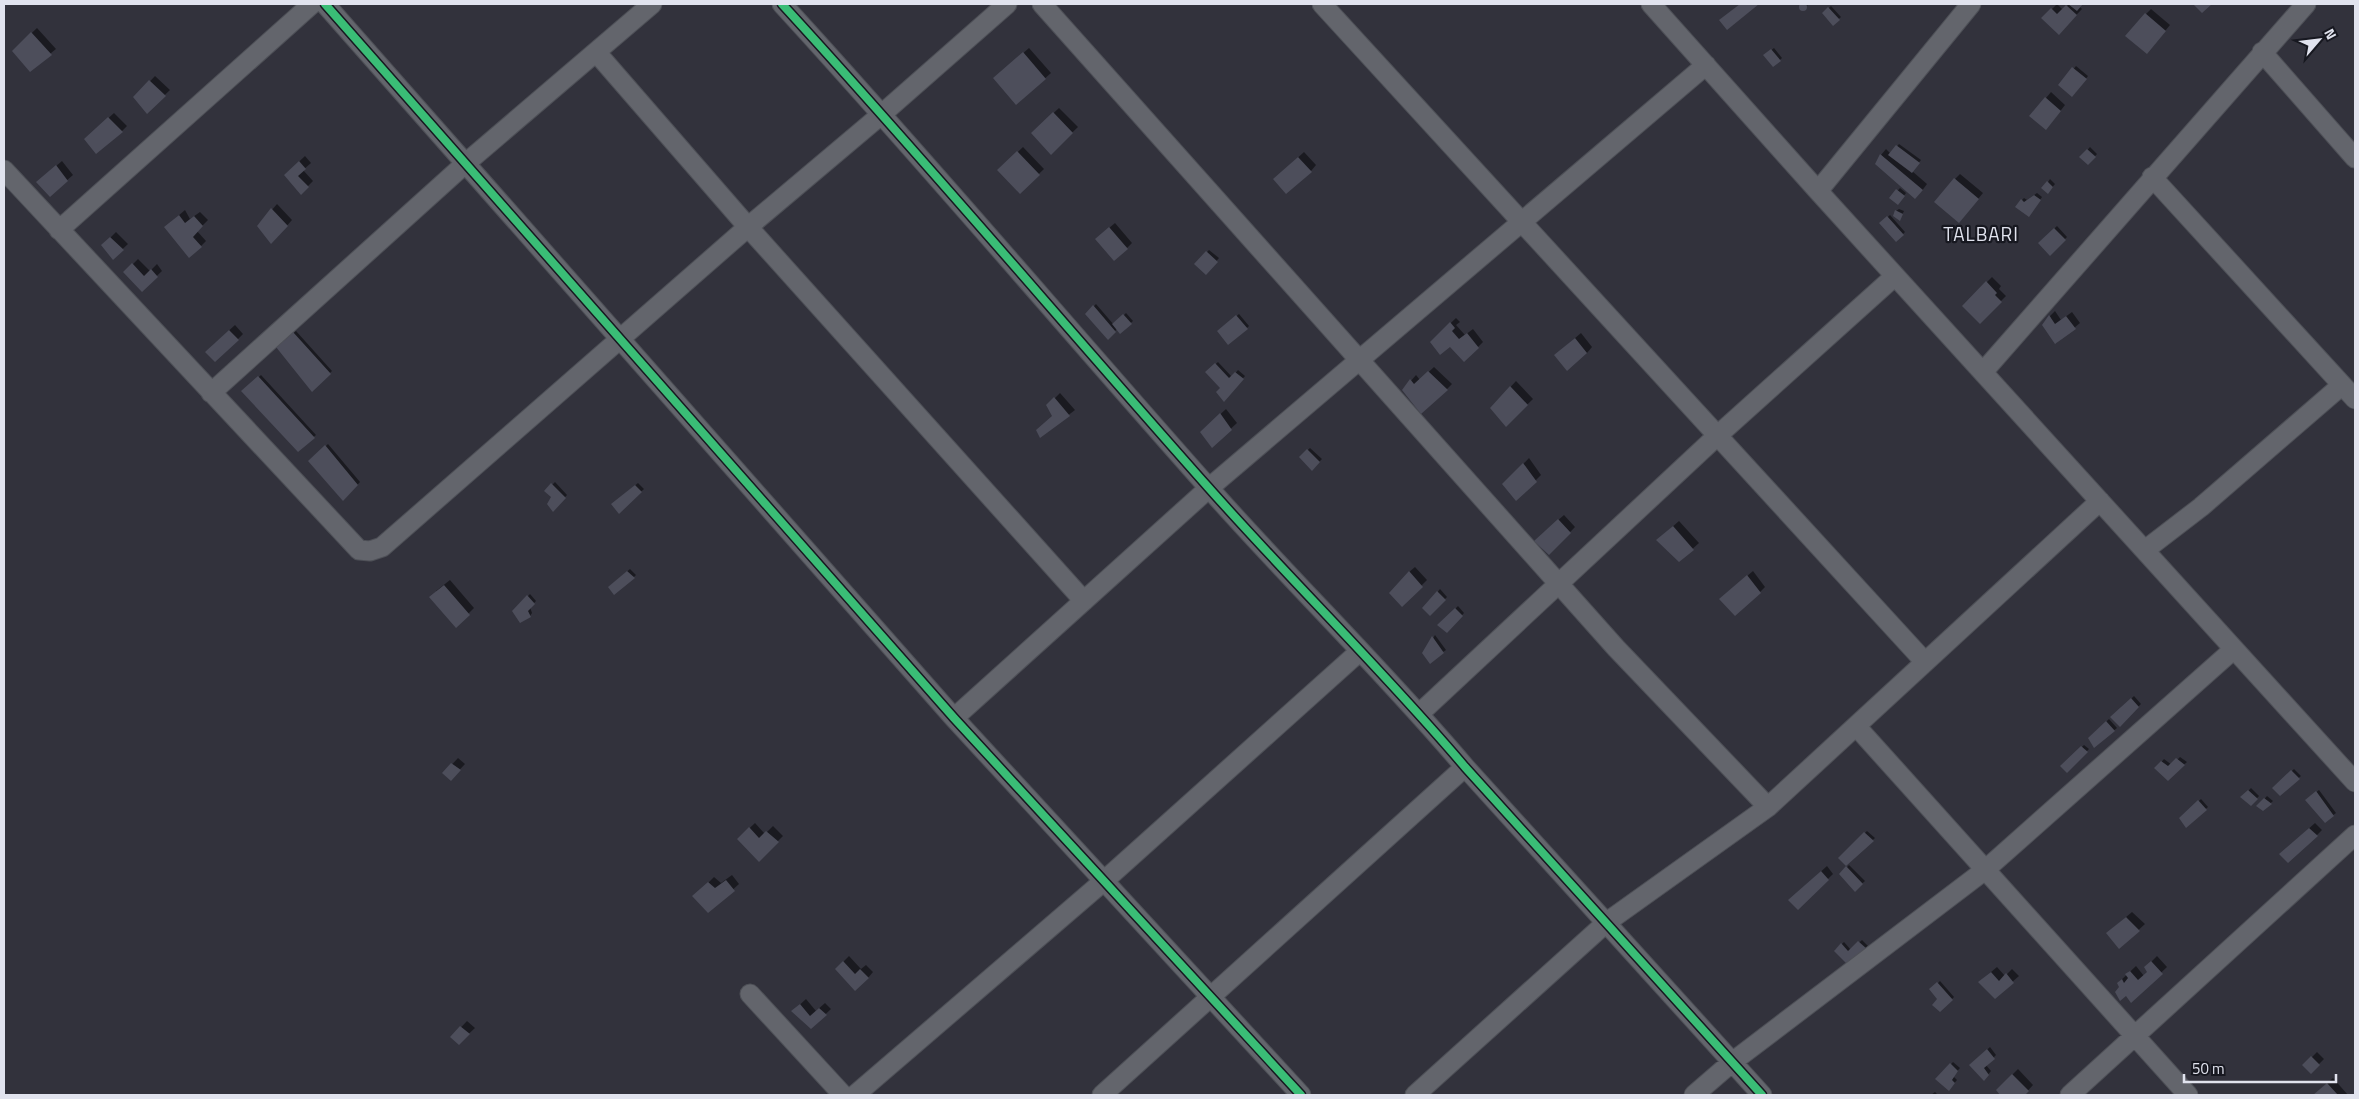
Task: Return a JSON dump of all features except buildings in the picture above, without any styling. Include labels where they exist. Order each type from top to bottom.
[{"type":"street","points":[[58,230],[312,4]]},
{"type":"street","points":[[325,4],[954,718],[1301,1095]]},
{"type":"street","points":[[211,393],[466,162],[652,4]]},
{"type":"street","points":[[782,4],[882,114],[1209,488],[1360,652],[1420,714],[1465,767],[1607,922],[1731,1063],[1762,1095]]},
{"type":"street","points":[[4,170],[359,550],[370,551],[382,547],[620,338],[882,114],[1007,4]]},
{"type":"street","points":[[1042,4],[1616,648],[1768,807]]},
{"type":"street","points":[[1322,4],[1925,662]]},
{"type":"street","points":[[1651,4],[1818,191],[2355,782]]},
{"type":"street","points":[[1983,372],[2152,177],[2306,4]]},
{"type":"street","points":[[1818,191],[1968,5]]},
{"type":"street","points":[[596,52],[748,227],[1084,601]]},
{"type":"street","points":[[2262,52],[2355,158]]},
{"type":"street","points":[[954,718],[1209,488],[1706,65]]},
{"type":"street","points":[[2152,177],[2355,399]]},
{"type":"street","points":[[1420,714],[1717,436],[1895,276]]},
{"type":"street","points":[[2145,550],[2201,507],[2342,385]]},
{"type":"street","points":[[1415,1095],[1607,922],[1768,807],[2100,500]]},
{"type":"street","points":[[1694,1095],[1731,1063],[1985,870],[2234,649]]},
{"type":"street","points":[[855,1095],[1105,880],[1360,652]]},
{"type":"street","points":[[1856,726],[2188,1095]]},
{"type":"street","points":[[1102,1095],[1465,767]]},
{"type":"street","points":[[2070,1095],[2355,835]]},
{"type":"street","points":[[750,994],[842,1095]]},
{"type":"cycle path","points":[[325,4],[954,718],[1301,1095]]},
{"type":"cycle path","points":[[782,4],[890,123],[1208,487],[1434,731],[1762,1095]]},
{"type":"district","name":"TALBARI","points":[[1981,233]]}]
